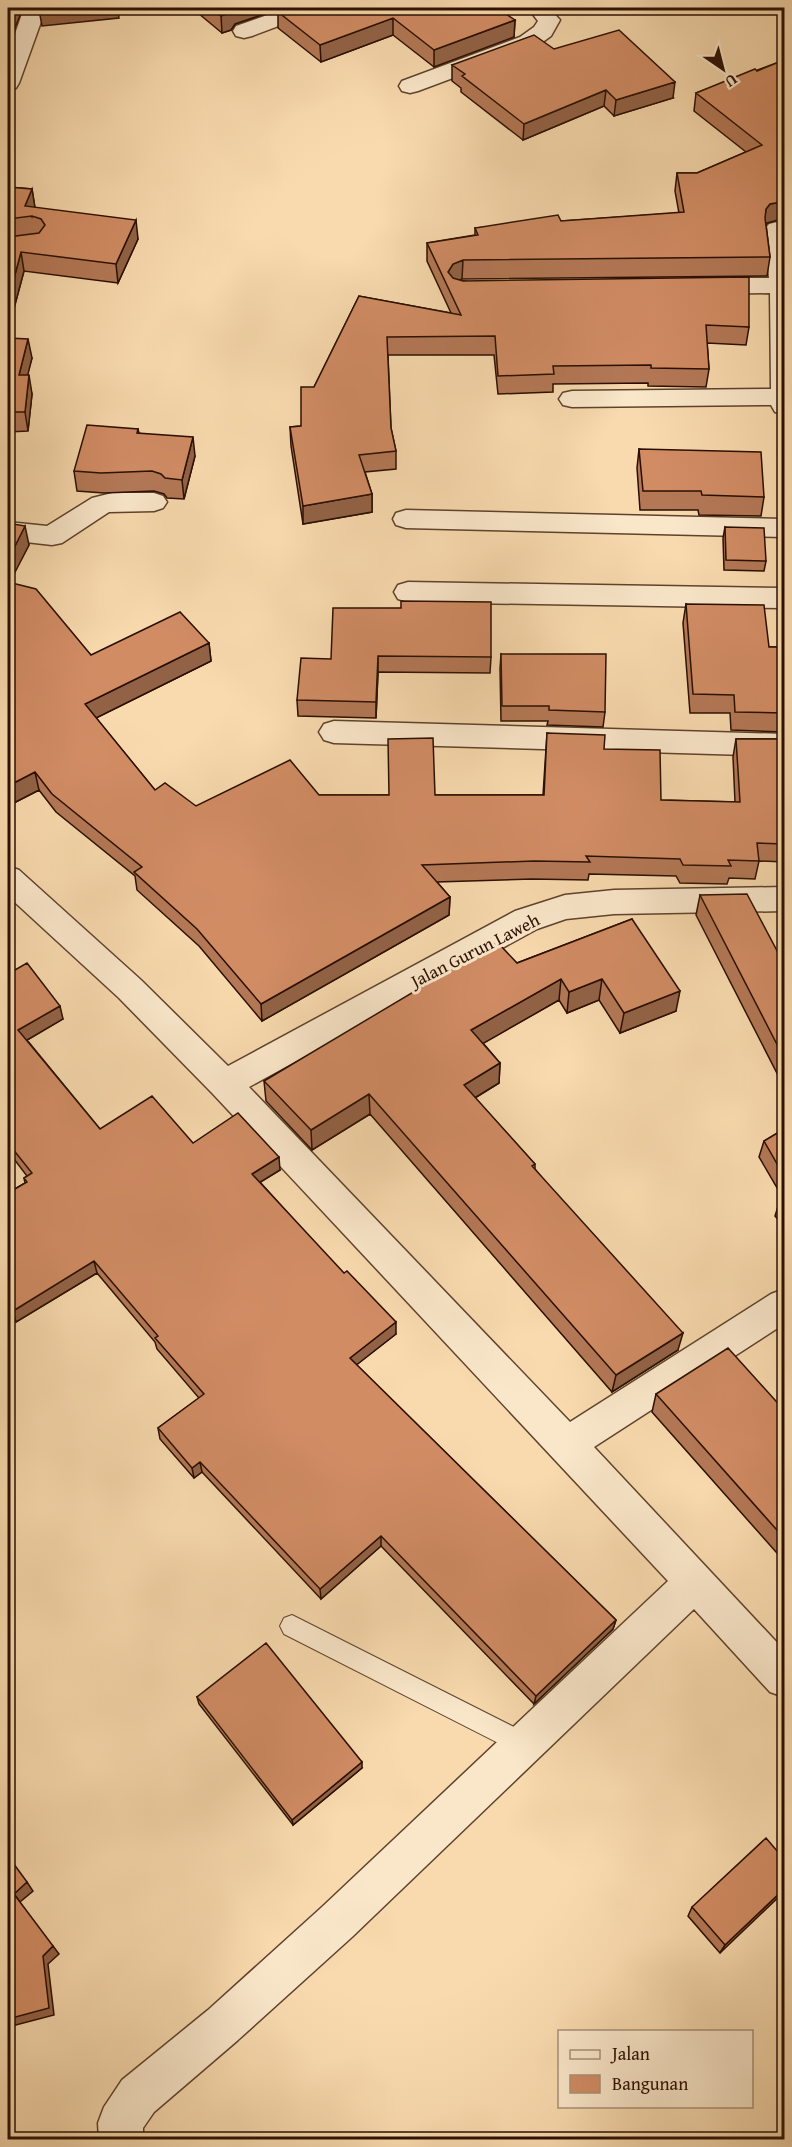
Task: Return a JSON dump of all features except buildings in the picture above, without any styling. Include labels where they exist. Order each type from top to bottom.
[{"type":"street","points":[[8,83],[35,8]]},
{"type":"street","points":[[244,31],[305,8]]},
{"type":"street","points":[[410,86],[528,42],[543,31],[549,20],[538,8]]},
{"type":"street","points":[[572,399],[784,400],[782,285],[777,229]]},
{"type":"street","points":[[687,286],[782,285]]},
{"type":"street","points":[[8,531],[52,536],[101,504],[154,502]]},
{"type":"street","points":[[406,519],[784,528]]},
{"type":"street","points":[[408,592],[784,598]]},
{"type":"street","points":[[334,732],[784,745]]},
{"type":"street","points":[[8,878],[130,989],[225,1084],[567,1444],[784,1678]]},
{"type":"street","name":"Jalan Gurun Laweh","points":[[225,1084],[526,920],[565,907],[614,902],[784,899]]},
{"type":"street","points":[[567,1444],[784,1305]]},
{"type":"street","points":[[121,2139],[120,2123],[138,2096],[223,2025],[311,1946],[694,1582]]},
{"type":"lane","points":[[292,1626],[524,1744]]}]
